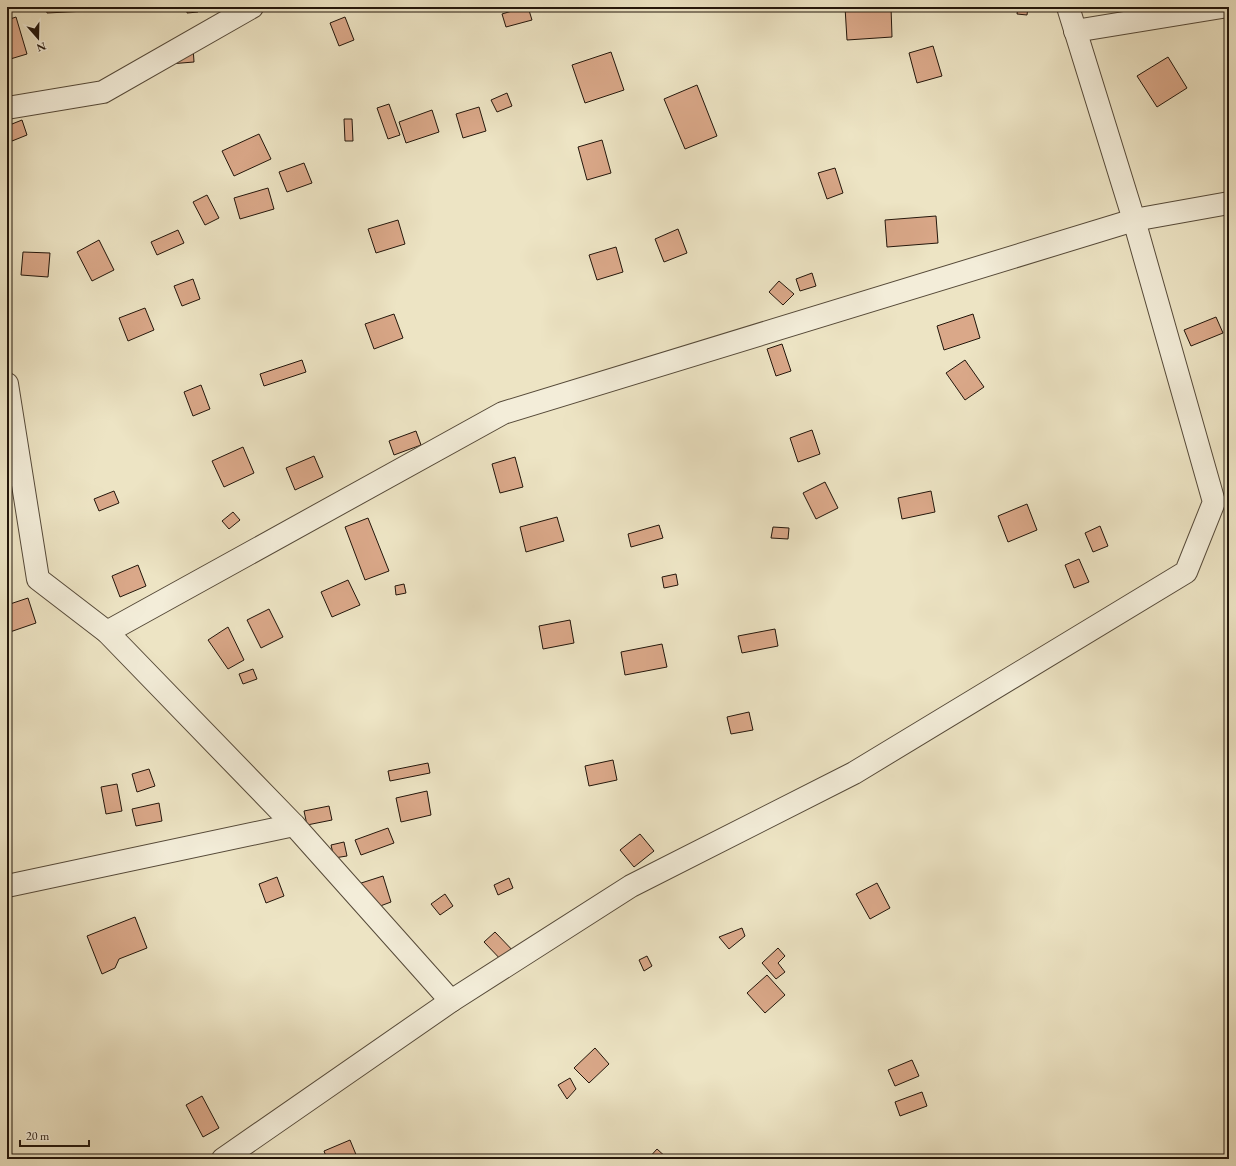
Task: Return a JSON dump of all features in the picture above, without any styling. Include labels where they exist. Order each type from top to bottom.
[{"type":"street","points":[[7,108],[103,92],[252,7]]},
{"type":"street","points":[[223,1159],[451,1002],[630,886],[854,773],[1186,572],[1221,499],[1068,7]]},
{"type":"street","points":[[1075,31],[1222,7]]},
{"type":"street","points":[[107,632],[503,413],[1134,220],[1229,203]]},
{"type":"street","points":[[7,384],[38,579],[107,632],[294,825],[451,1002]]},
{"type":"street","points":[[7,886],[294,825]]},
{"type":"building","points":[[46,7],[85,7],[86,11],[47,13]]},
{"type":"building","points":[[187,7],[198,7],[198,12],[187,13]]},
{"type":"building","points":[[528,7],[532,20],[506,27],[502,14]]},
{"type":"building","points":[[845,7],[891,7],[892,37],[847,40]]},
{"type":"building","points":[[1018,7],[1028,7],[1027,15],[1017,14]]},
{"type":"building","points":[[16,17],[27,54],[7,60],[7,20]]},
{"type":"building","points":[[345,17],[354,40],[339,46],[330,23]]},
{"type":"building","points":[[933,46],[942,76],[917,83],[909,53]]},
{"type":"building","points":[[193,47],[194,62],[169,64]]},
{"type":"building","points":[[611,52],[624,90],[585,103],[572,65]]},
{"type":"building","points":[[1168,57],[1187,88],[1157,107],[1137,76]]},
{"type":"building","points":[[697,85],[717,136],[685,149],[664,99]]},
{"type":"building","points":[[507,93],[512,106],[497,112],[491,100]]},
{"type":"building","points":[[389,104],[400,135],[388,139],[377,108]]},
{"type":"building","points":[[479,107],[486,131],[463,138],[456,114]]},
{"type":"building","points":[[432,110],[439,132],[406,143],[399,122]]},
{"type":"building","points":[[344,119],[352,119],[353,141],[345,141]]},
{"type":"building","points":[[22,120],[27,135],[7,143],[7,126]]},
{"type":"building","points":[[259,134],[271,159],[234,176],[222,151]]},
{"type":"building","points":[[602,140],[611,173],[587,180],[578,147]]},
{"type":"building","points":[[304,163],[312,183],[287,192],[279,172]]},
{"type":"building","points":[[835,168],[843,193],[827,199],[818,173]]},
{"type":"building","points":[[268,188],[274,209],[240,219],[234,198]]},
{"type":"building","points":[[207,195],[219,218],[205,225],[193,202]]},
{"type":"building","points":[[936,216],[938,243],[887,247],[885,220]]},
{"type":"building","points":[[398,220],[405,244],[376,253],[368,229]]},
{"type":"building","points":[[678,229],[687,253],[664,262],[655,239]]},
{"type":"building","points":[[178,230],[184,243],[157,255],[151,242]]},
{"type":"building","points":[[99,240],[114,270],[92,281],[77,252]]},
{"type":"building","points":[[616,247],[623,272],[597,280],[589,255]]},
{"type":"building","points":[[23,252],[50,253],[48,277],[21,275]]},
{"type":"building","points":[[812,273],[816,286],[800,291],[796,279]]},
{"type":"building","points":[[193,279],[200,299],[182,306],[174,286]]},
{"type":"building","points":[[779,281],[794,294],[783,305],[769,292]]},
{"type":"building","points":[[145,308],[154,330],[128,341],[119,318]]},
{"type":"building","points":[[394,314],[403,338],[374,349],[365,324]]},
{"type":"building","points":[[973,314],[980,338],[944,350],[937,326]]},
{"type":"building","points":[[1216,317],[1223,333],[1191,346],[1184,330]]},
{"type":"building","points":[[782,344],[791,371],[776,376],[767,349]]},
{"type":"building","points":[[302,360],[306,372],[264,386],[260,374]]},
{"type":"building","points":[[965,360],[984,387],[965,400],[946,373]]},
{"type":"building","points":[[201,385],[210,409],[193,416],[184,392]]},
{"type":"building","points":[[812,430],[820,454],[798,462],[790,438]]},
{"type":"building","points":[[416,431],[421,445],[394,455],[389,441]]},
{"type":"building","points":[[243,447],[254,473],[224,487],[212,461]]},
{"type":"building","points":[[314,456],[323,477],[295,490],[286,468]]},
{"type":"building","points":[[515,457],[523,487],[500,493],[492,464]]},
{"type":"building","points":[[825,482],[838,508],[816,519],[803,493]]},
{"type":"building","points":[[114,491],[119,503],[99,511],[94,499]]},
{"type":"building","points":[[931,491],[935,512],[902,519],[898,498]]},
{"type":"building","points":[[1027,504],[1037,530],[1008,542],[998,516]]},
{"type":"building","points":[[233,512],[240,520],[229,529],[222,521]]},
{"type":"building","points":[[557,517],[564,541],[526,552],[520,527]]},
{"type":"building","points":[[368,518],[389,571],[365,580],[345,527]]},
{"type":"building","points":[[659,525],[663,538],[631,547],[628,534]]},
{"type":"building","points":[[1100,526],[1108,546],[1093,552],[1085,533]]},
{"type":"building","points":[[773,527],[789,528],[788,539],[771,538]]},
{"type":"building","points":[[1079,559],[1089,582],[1074,588],[1065,565]]},
{"type":"building","points":[[138,565],[146,586],[120,597],[112,576]]},
{"type":"building","points":[[676,574],[678,585],[664,588],[662,577]]},
{"type":"building","points":[[348,580],[360,605],[332,617],[321,592]]},
{"type":"building","points":[[404,584],[406,593],[396,595],[395,586]]},
{"type":"building","points":[[28,598],[36,623],[7,633],[7,605]]},
{"type":"building","points":[[269,609],[283,637],[261,648],[247,620]]},
{"type":"building","points":[[570,620],[574,643],[543,649],[539,626]]},
{"type":"building","points":[[228,627],[244,660],[228,669],[208,640]]},
{"type":"building","points":[[775,629],[778,646],[742,653],[738,636]]},
{"type":"building","points":[[662,644],[667,667],[625,675],[621,652]]},
{"type":"building","points":[[253,669],[257,679],[243,684],[239,674]]},
{"type":"building","points":[[749,712],[753,730],[731,734],[727,717]]},
{"type":"building","points":[[613,760],[617,780],[589,786],[585,766]]},
{"type":"building","points":[[428,763],[430,773],[390,781],[388,771]]},
{"type":"building","points":[[149,769],[155,786],[137,792],[132,774]]},
{"type":"building","points":[[117,784],[122,811],[106,814],[101,787]]},
{"type":"building","points":[[427,791],[431,815],[401,822],[396,798]]},
{"type":"building","points":[[159,803],[162,821],[136,826],[132,809]]},
{"type":"building","points":[[329,806],[332,820],[307,825],[304,811]]},
{"type":"building","points":[[388,828],[394,843],[361,855],[355,840]]},
{"type":"building","points":[[640,834],[654,851],[634,867],[620,850]]},
{"type":"building","points":[[344,842],[347,856],[334,858],[331,845]]},
{"type":"building","points":[[383,876],[391,902],[364,912],[355,885]]},
{"type":"building","points":[[277,877],[284,896],[266,903],[259,884]]},
{"type":"building","points":[[509,878],[513,888],[498,895],[494,885]]},
{"type":"building","points":[[877,883],[890,908],[870,919],[856,894]]},
{"type":"building","points":[[445,894],[453,906],[440,915],[431,904]]},
{"type":"building","points":[[135,917],[147,948],[119,959],[115,968],[102,974],[87,936]]},
{"type":"building","points":[[742,928],[745,936],[729,949],[719,937]]},
{"type":"building","points":[[495,932],[517,955],[506,965],[484,942]]},
{"type":"building","points":[[778,948],[785,956],[778,963],[785,972],[776,979],[762,963]]},
{"type":"building","points":[[647,956],[652,966],[644,971],[639,960]]},
{"type":"building","points":[[767,975],[785,995],[765,1013],[747,993]]},
{"type":"building","points":[[595,1048],[609,1064],[589,1083],[574,1068]]},
{"type":"building","points":[[912,1060],[919,1076],[895,1086],[888,1070]]},
{"type":"building","points":[[570,1078],[576,1089],[567,1099],[558,1085]]},
{"type":"building","points":[[922,1092],[927,1106],[900,1116],[895,1102]]},
{"type":"building","points":[[202,1096],[219,1128],[203,1137],[186,1105]]},
{"type":"building","points":[[350,1140],[357,1157],[352,1159],[327,1159],[324,1151]]},
{"type":"building","points":[[657,1149],[668,1159],[648,1159]]}]
